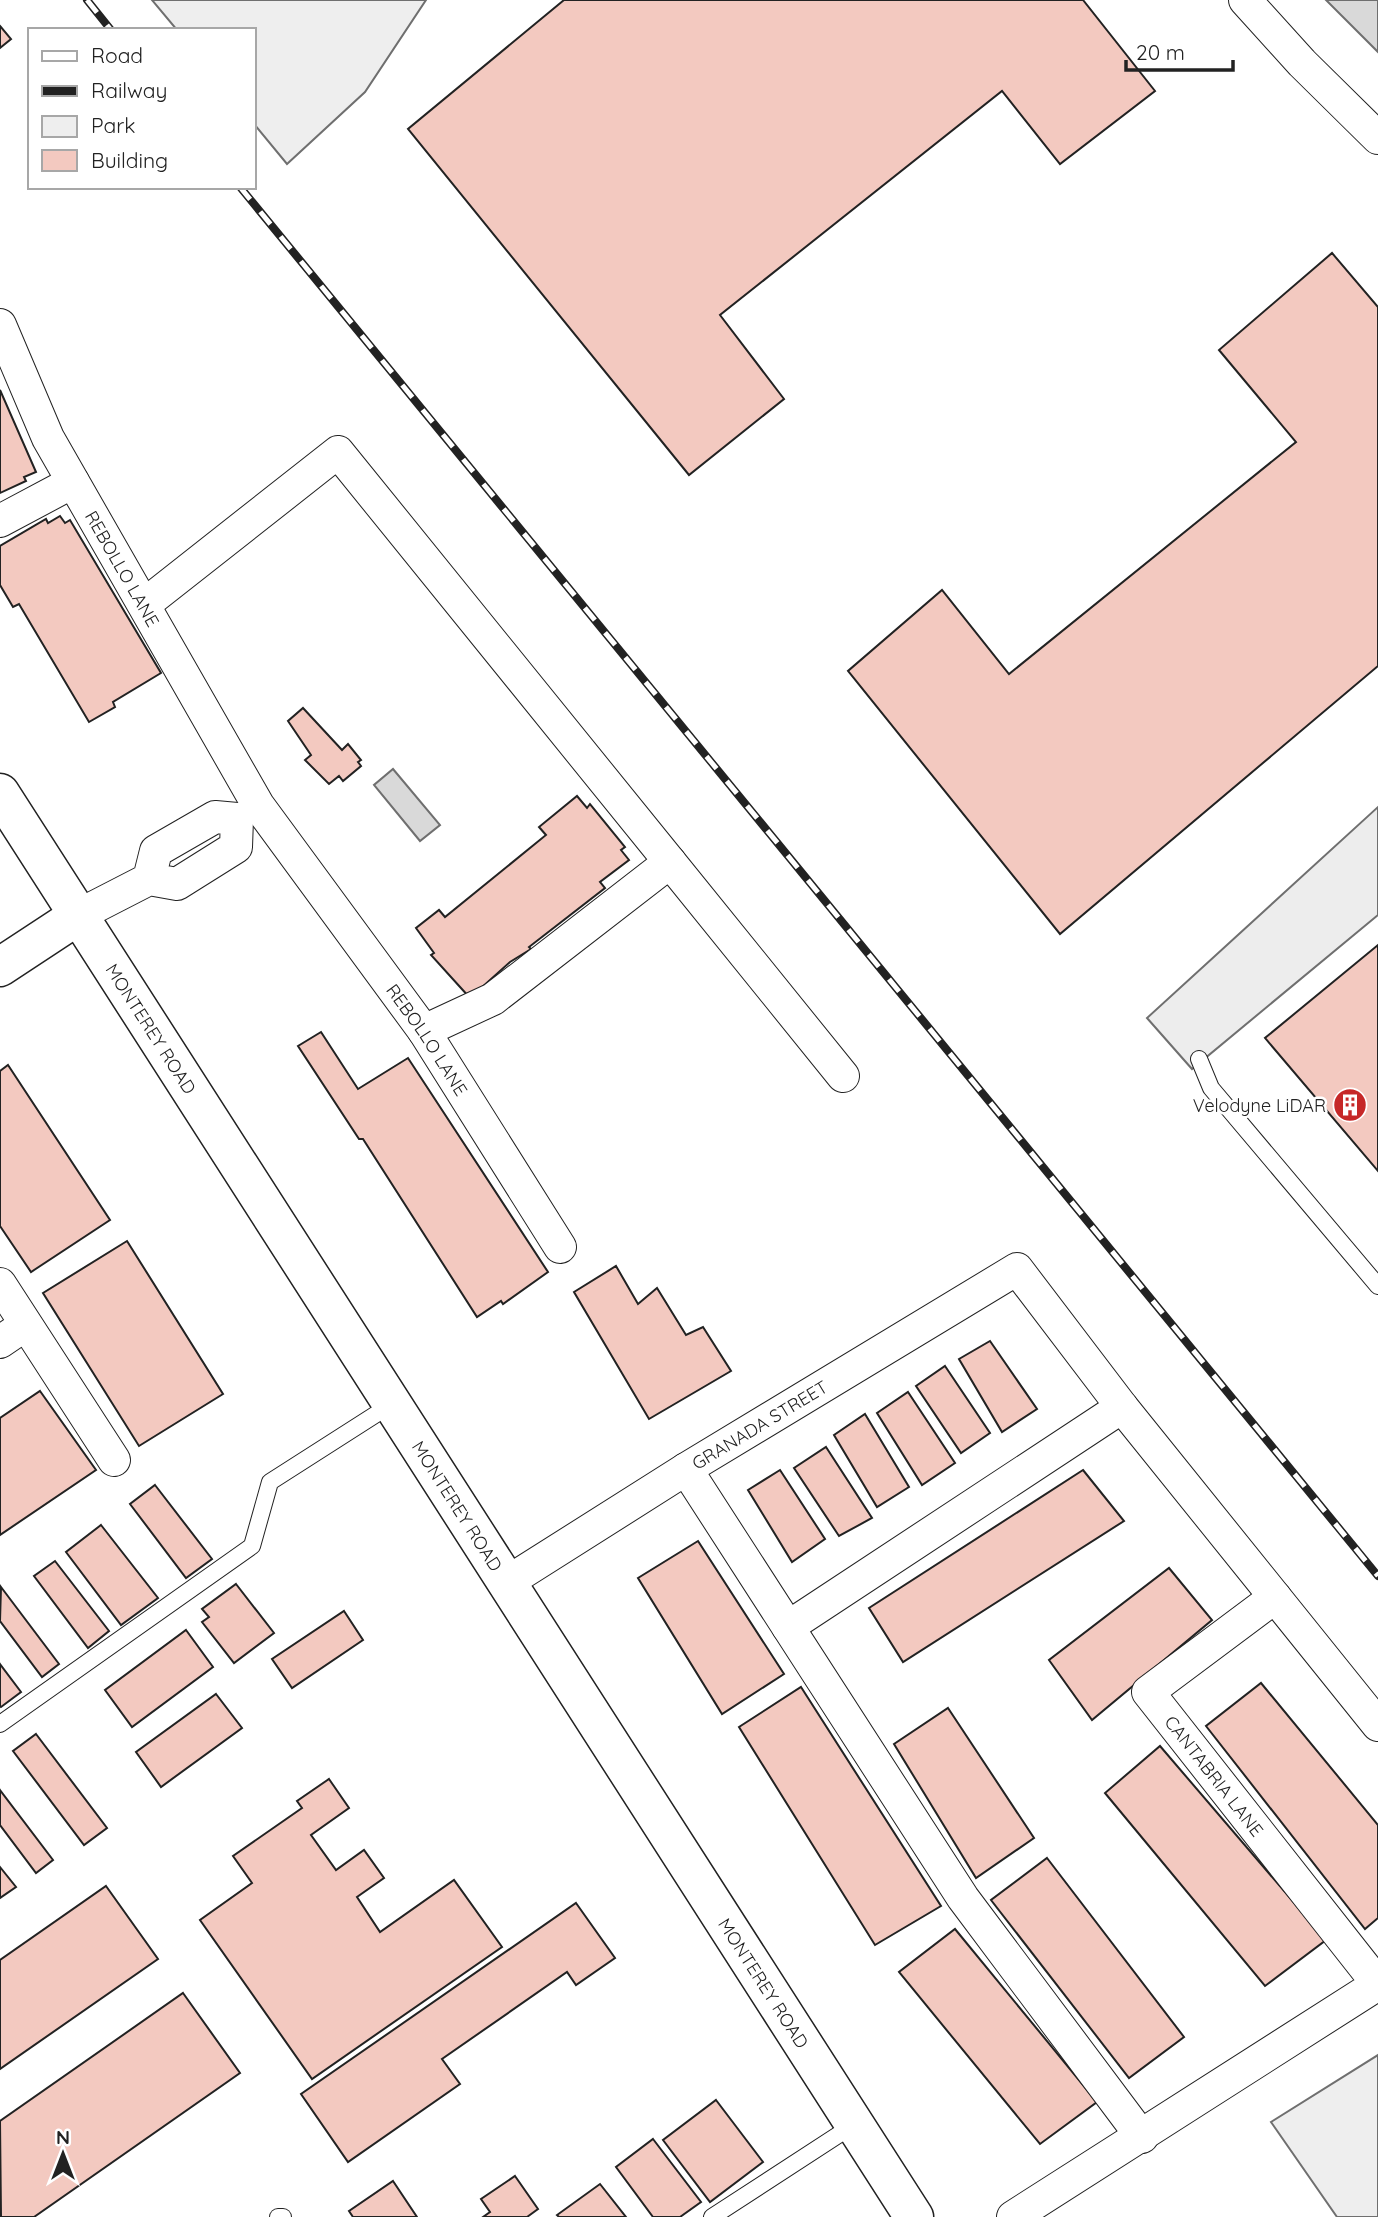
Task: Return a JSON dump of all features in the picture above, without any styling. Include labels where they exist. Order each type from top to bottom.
[{"type":"main road","name":"MONTEREY ROAD","points":[[0,793],[914,2217]]},
{"type":"main road","points":[[0,967],[79,915]]},
{"type":"street","points":[[1245,0],[1378,138]]},
{"type":"street","name":"REBOLLO LANE","points":[[0,325],[48,438],[145,604],[248,812],[424,1031],[560,1247]]},
{"type":"street","points":[[145,604],[338,452],[843,1076]]},
{"type":"street","points":[[0,520],[73,482]]},
{"type":"street","points":[[79,915],[149,880],[177,884],[236,847],[248,812]]},
{"type":"street","points":[[424,1031],[492,999],[670,862]]},
{"type":"street","name":"GRANADA STREET","points":[[506,1583],[686,1469],[1017,1269],[1122,1407]]},
{"type":"street","points":[[0,1284],[13,1334],[114,1460]]},
{"type":"street","points":[[788,1627],[1122,1407],[1378,1725]]},
{"type":"street","points":[[686,1469],[963,1898],[1142,2137]]},
{"type":"street","name":"CANTABRIA LANE","points":[[1275,1597],[1149,1692],[1378,1984]]},
{"type":"street","points":[[1013,2217],[1378,1984]]},
{"type":"lane","points":[[1199,1059],[1211,1088],[1378,1286]]},
{"type":"lane","points":[[0,1724],[252,1546],[270,1482],[392,1404]]},
{"type":"lane","points":[[719,2215],[855,2124]]},
{"type":"green space","points":[[152,0],[426,0],[365,92],[287,164],[256,126],[256,28],[175,28]]},
{"type":"green space","points":[[1378,2055],[1378,2217],[1337,2217],[1271,2122]]},
{"type":"shaded area","points":[[1326,0],[1378,0],[1378,52]]},
{"type":"shaded area","points":[[393,769],[440,825],[420,841],[374,785]]},
{"type":"shaded area","points":[[1378,807],[1378,915],[1192,1069],[1147,1018]]},
{"type":"building","points":[[564,0],[1083,0],[1155,91],[1060,164],[1002,91],[720,315],[784,399],[689,475],[408,129]]},
{"type":"building","points":[[0,26],[11,39],[0,48]]},
{"type":"building","points":[[1332,253],[1378,307],[1378,666],[1060,934],[848,671],[942,590],[1009,674],[1296,442],[1219,350]]},
{"type":"building","points":[[0,390],[36,472],[24,477],[26,481],[0,493]]},
{"type":"building","points":[[60,516],[65,523],[70,520],[161,673],[113,702],[115,707],[89,722],[19,604],[13,607],[0,585],[0,546],[46,519],[48,523]]},
{"type":"building","points":[[303,708],[342,750],[348,744],[361,760],[358,762],[361,766],[343,781],[339,776],[329,784],[305,760],[311,755],[288,721]]},
{"type":"building","points":[[577,796],[587,808],[590,804],[625,847],[621,850],[629,860],[600,882],[605,888],[529,947],[531,949],[510,962],[470,998],[431,955],[434,953],[416,928],[439,910],[445,917],[546,835],[539,827]]},
{"type":"building","name":"Velodyne LiDAR","points":[[1378,945],[1378,1171],[1265,1038]]},
{"type":"building","points":[[321,1032],[358,1089],[408,1058],[548,1272],[503,1304],[501,1301],[477,1317],[363,1139],[359,1139],[298,1046]]},
{"type":"building","points":[[8,1065],[110,1220],[31,1272],[0,1226],[0,1071]]},
{"type":"building","points":[[127,1241],[223,1394],[139,1446],[43,1293]]},
{"type":"building","points":[[616,1266],[638,1304],[657,1288],[686,1335],[703,1327],[731,1371],[649,1419],[574,1292]]},
{"type":"building","points":[[990,1341],[1037,1409],[1002,1432],[959,1359]]},
{"type":"building","points":[[945,1366],[990,1433],[961,1453],[916,1386]]},
{"type":"building","points":[[40,1391],[96,1470],[0,1535],[0,1418]]},
{"type":"building","points":[[908,1392],[955,1463],[922,1485],[877,1413]]},
{"type":"building","points":[[865,1414],[909,1487],[877,1507],[834,1435]]},
{"type":"building","points":[[826,1447],[872,1518],[839,1536],[794,1468]]},
{"type":"building","points":[[780,1470],[825,1539],[792,1562],[748,1490]]},
{"type":"building","points":[[1083,1470],[1124,1521],[903,1662],[869,1608]]},
{"type":"building","points":[[155,1485],[212,1559],[186,1578],[130,1504]]},
{"type":"building","points":[[101,1525],[158,1598],[121,1625],[66,1552]]},
{"type":"building","points":[[698,1541],[784,1674],[722,1714],[638,1578]]},
{"type":"building","points":[[55,1561],[109,1631],[88,1648],[34,1576]]},
{"type":"building","points":[[1169,1568],[1212,1620],[1092,1720],[1049,1660]]},
{"type":"building","points":[[236,1584],[274,1633],[234,1663],[202,1622],[209,1617],[202,1609]]},
{"type":"building","points":[[1,1587],[59,1664],[42,1677],[0,1621]]},
{"type":"building","points":[[344,1611],[363,1640],[292,1688],[272,1659]]},
{"type":"building","points":[[186,1630],[213,1667],[132,1727],[105,1690]]},
{"type":"building","points":[[0,1664],[21,1692],[1,1707],[0,1706]]},
{"type":"building","points":[[1261,1683],[1378,1825],[1378,1918],[1365,1929],[1206,1726]]},
{"type":"building","points":[[801,1687],[941,1906],[875,1945],[739,1727]]},
{"type":"building","points":[[216,1694],[242,1728],[161,1787],[136,1752]]},
{"type":"building","points":[[948,1708],[1034,1838],[976,1878],[894,1744]]},
{"type":"building","points":[[36,1734],[107,1828],[84,1845],[13,1751]]},
{"type":"building","points":[[1160,1746],[1326,1940],[1265,1986],[1105,1793]]},
{"type":"building","points":[[329,1779],[349,1808],[311,1835],[336,1870],[364,1850],[384,1878],[357,1897],[380,1932],[454,1880],[502,1947],[312,2079],[200,1920],[252,1883],[233,1856],[302,1808],[297,1801]]},
{"type":"building","points":[[0,1790],[53,1860],[36,1873],[0,1825]]},
{"type":"building","points":[[1047,1858],[1184,2037],[1129,2078],[991,1900]]},
{"type":"building","points":[[0,1867],[16,1887],[0,1898]]},
{"type":"building","points":[[106,1886],[158,1959],[0,2069],[0,1960]]},
{"type":"building","points":[[576,1903],[615,1958],[576,1985],[567,1972],[442,2059],[460,2084],[348,2162],[301,2094]]},
{"type":"building","points":[[955,1929],[1097,2102],[1040,2144],[899,1972]]},
{"type":"building","points":[[183,1993],[240,2073],[34,2217],[1,2217],[0,2121]]},
{"type":"building","points":[[716,2100],[763,2162],[710,2202],[663,2140]]},
{"type":"building","points":[[653,2139],[701,2202],[680,2217],[653,2217],[616,2167]]},
{"type":"building","points":[[515,2176],[538,2209],[527,2217],[483,2217],[490,2212],[481,2199]]},
{"type":"building","points":[[393,2181],[417,2217],[353,2217],[349,2211]]},
{"type":"building","points":[[600,2184],[626,2217],[557,2215]]},
{"type":"railway","points":[[87,0],[109,28]]},
{"type":"railway","points":[[242,189],[1378,1576]]},
{"type":"place","name":"Velodyne LiDAR","points":[[1350,1105]]}]
